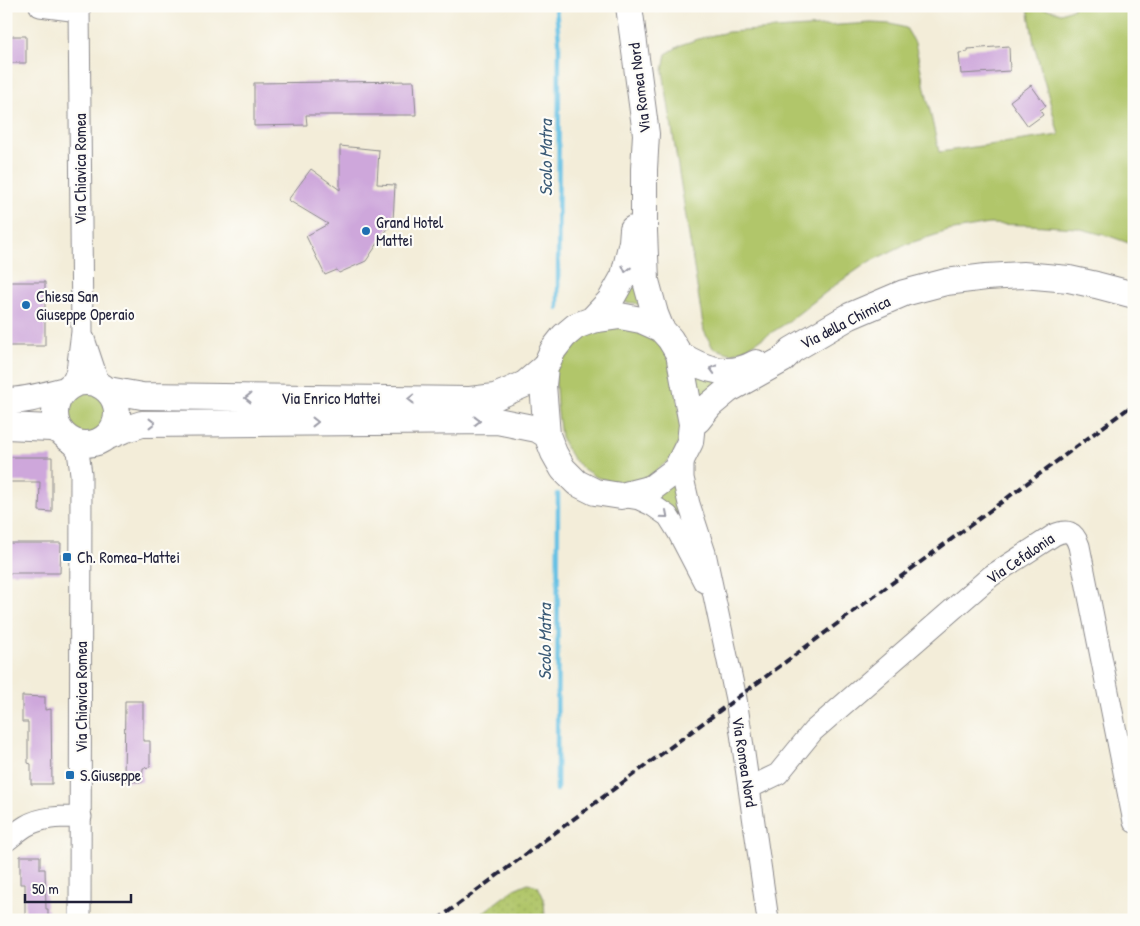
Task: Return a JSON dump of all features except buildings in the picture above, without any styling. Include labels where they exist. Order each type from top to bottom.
[{"type":"main road","name":"Via Romea Nord","points":[[629,6],[646,134],[644,169],[646,281],[661,329]]},
{"type":"main road","name":"Via Romea Nord","points":[[592,320],[610,301],[624,276],[632,242],[634,215],[644,169]]},
{"type":"main road","name":"Via della Chimica","points":[[692,424],[698,420],[710,404],[728,390],[782,360],[792,350],[850,316],[904,293],[946,282],[1023,275],[1069,279],[1134,295]]},
{"type":"main road","points":[[620,316],[641,320],[661,329],[679,354],[692,424],[690,442],[684,457],[676,470],[652,488],[621,496],[595,492],[577,483],[563,469],[554,453],[547,435],[543,386],[545,367],[553,350],[564,336],[576,326],[592,320],[620,316]]},
{"type":"main road","name":"Via della Chimica","points":[[679,354],[694,363],[721,372],[735,371],[774,354],[792,350]]},
{"type":"main road","name":"Via Enrico Mattei","points":[[103,387],[142,396],[470,400],[494,397],[525,384],[545,367]]},
{"type":"main road","points":[[6,401],[35,398],[68,388],[80,382],[89,382],[103,387],[113,397],[117,414],[116,423],[112,430],[102,439],[89,444],[79,444],[51,428],[6,426]]},
{"type":"main road","points":[[65,435],[56,423],[54,414],[59,397],[68,388]]},
{"type":"main road","name":"Via Enrico Mattei","points":[[102,439],[142,424],[497,421],[537,429],[547,435]]},
{"type":"street","points":[[40,6],[79,9]]},
{"type":"street","name":"Via Chiavica Romea","points":[[68,388],[76,371],[82,332],[79,9]]},
{"type":"street","name":"Via Chiavica Romea","points":[[82,332],[103,387]]},
{"type":"street","name":"Via Chiavica Romea","points":[[65,435],[78,451],[81,474],[80,920]]},
{"type":"street","name":"Via Chiavica Romea","points":[[81,474],[88,455],[102,439]]},
{"type":"street","name":"Via Romea Nord","points":[[684,457],[685,487],[705,553],[736,699],[768,920]]},
{"type":"street","name":"Via Romea Nord","points":[[621,496],[639,499],[668,516],[716,606]]},
{"type":"street","name":"Via Cefalonia","points":[[749,788],[778,774],[813,731],[991,576],[1054,535],[1066,531],[1074,536],[1079,546],[1134,822]]},
{"type":"street","points":[[6,841],[26,826],[48,817],[81,817]]},
{"type":"green space","points":[[1073,6],[1134,6],[1134,245],[1077,228],[989,224],[948,231],[904,245],[867,263],[785,324],[747,348],[732,354],[713,348],[704,331],[663,71],[666,54],[683,44],[728,32],[871,23],[891,24],[906,28],[915,43],[939,152],[1059,135],[1034,44],[1028,7],[1048,9],[1061,13],[1074,8]]},
{"type":"green space","points":[[633,278],[648,309],[635,303],[620,302]]},
{"type":"green space","points":[[613,325],[651,333],[674,364],[682,432],[673,457],[648,477],[630,482],[613,482],[596,477],[582,468],[573,459],[561,437],[557,405],[555,370],[578,336]]},
{"type":"green space","points":[[692,368],[720,378],[700,411]]},
{"type":"green space","points":[[90,392],[98,395],[104,401],[107,413],[104,425],[98,431],[82,434],[74,431],[68,425],[65,409],[68,401],[74,395]]},
{"type":"green space","points":[[676,478],[699,551],[647,497]]},
{"type":"green space","points":[[528,883],[538,886],[544,899],[545,920],[473,920],[514,889]]},
{"type":"waterway","name":"Scolo Matra","points":[[556,9],[559,41],[558,308]]},
{"type":"waterway","name":"Scolo Matra","points":[[557,790],[558,494]]},
{"type":"railway","points":[[437,920],[1134,404]]},
{"type":"place","name":"Grand Hotel Mattei","points":[[366,231]]},
{"type":"place","name":"Chiesa San Giuseppe Operaio","points":[[26,305]]},
{"type":"place","name":"Ch. Romea-Mattei","points":[[67,557]]},
{"type":"place","name":"S.Giuseppe","points":[[70,775]]}]
